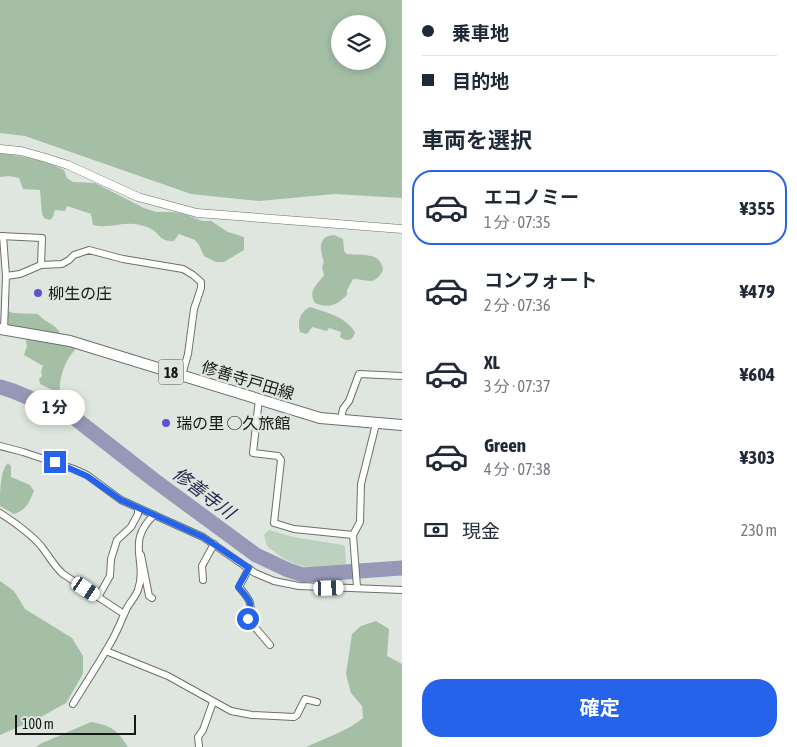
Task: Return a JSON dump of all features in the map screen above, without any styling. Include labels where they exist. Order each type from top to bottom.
[{"type":"main road","name":"修善寺戸田線","points":[[2,330],[70,341],[320,418],[402,426]]},
{"type":"street","points":[[0,149],[20,151],[68,165],[138,197],[197,213],[402,228]]},
{"type":"street","points":[[2,330],[6,276],[1,236],[42,238],[41,265]]},
{"type":"street","points":[[6,276],[20,274],[41,265],[62,264],[74,255],[90,250],[123,259],[183,269],[194,275],[201,282],[202,288],[194,309],[188,354],[182,375]]},
{"type":"street","points":[[340,419],[343,409],[349,401],[358,374],[402,376]]},
{"type":"street","points":[[260,399],[253,453],[278,456],[281,460],[274,522],[294,529],[353,535]]},
{"type":"street","points":[[356,585],[353,535],[360,522],[361,484],[376,424]]},
{"type":"street","points":[[0,446],[74,469],[121,500],[203,537],[249,568],[274,581],[299,586],[329,588],[356,585],[402,590]]},
{"type":"street","points":[[98,597],[110,576],[111,559],[117,540],[131,526],[138,514],[138,508]]},
{"type":"street","points":[[0,513],[33,538],[63,574],[124,614]]},
{"type":"street","points":[[72,704],[106,651],[124,614],[135,597],[138,588],[138,544],[140,531],[154,515]]},
{"type":"street","points":[[138,544],[149,596],[152,598]]},
{"type":"street","points":[[203,580],[202,566],[214,544]]},
{"type":"street","points":[[249,568],[238,587],[250,601],[252,609],[248,619],[270,646]]},
{"type":"street","points":[[106,651],[168,676],[231,711],[252,715],[294,717],[297,715],[305,699],[317,702]]},
{"type":"street","points":[[199,747],[198,737],[203,730],[213,702]]},
{"type":"green space","points":[[0,0],[402,0],[402,198],[335,194],[259,201],[191,194],[25,136],[0,133]]},
{"type":"green space","points":[[0,153],[25,157],[49,164],[64,170],[67,178],[73,182],[95,183],[144,208],[156,212],[185,214],[202,221],[211,221],[228,232],[244,237],[244,250],[224,262],[216,262],[204,256],[195,240],[179,234],[174,241],[169,241],[163,239],[150,228],[140,225],[93,225],[91,214],[67,206],[65,211],[55,210],[50,220],[44,218],[40,190],[23,189],[19,178],[0,177]]},
{"type":"green space","points":[[334,235],[343,239],[344,251],[347,254],[374,257],[381,264],[383,270],[377,279],[374,280],[353,279],[347,290],[347,295],[336,304],[324,306],[315,303],[312,295],[314,288],[324,275],[322,267],[324,262],[321,253],[322,241]]},
{"type":"green space","points":[[310,307],[329,313],[346,322],[355,332],[353,337],[345,340],[340,337],[341,332],[329,328],[327,331],[312,327],[306,334],[300,332],[300,317]]},
{"type":"green space","points":[[8,311],[38,314],[56,328],[60,334],[8,326],[6,323]]},
{"type":"green space","points":[[28,339],[74,347],[75,350],[64,368],[60,390],[57,392],[40,384],[39,379],[42,376],[43,366],[24,355]]},
{"type":"green space","points":[[8,463],[11,466],[11,477],[30,485],[34,491],[25,508],[14,514],[0,506],[2,476]]},
{"type":"green space","points":[[269,530],[293,537],[343,545],[345,547],[346,565],[313,568],[286,560],[267,546],[264,535]]},
{"type":"green space","points":[[0,581],[14,591],[25,609],[72,638],[83,656],[83,674],[66,703],[39,718],[0,735]]},
{"type":"green space","points":[[376,621],[389,629],[387,656],[402,664],[402,747],[306,747],[343,731],[363,718],[362,706],[351,693],[346,674],[352,634],[361,626]]},
{"type":"green space","points":[[91,722],[113,729],[128,747],[36,747],[40,744]]},
{"type":"waterway","name":"修善寺川","points":[[0,387],[72,416],[154,480],[256,555],[288,570],[303,575],[402,568]]},
{"type":"place","name":"柳生の庄","points":[[38,293]]},
{"type":"place","name":"瑞の里 ○久旅館","points":[[166,423]]},
{"type":"route","points":[[55,462],[87,476],[121,500],[203,537],[249,568],[238,587],[250,601],[252,609],[248,619]]}]
